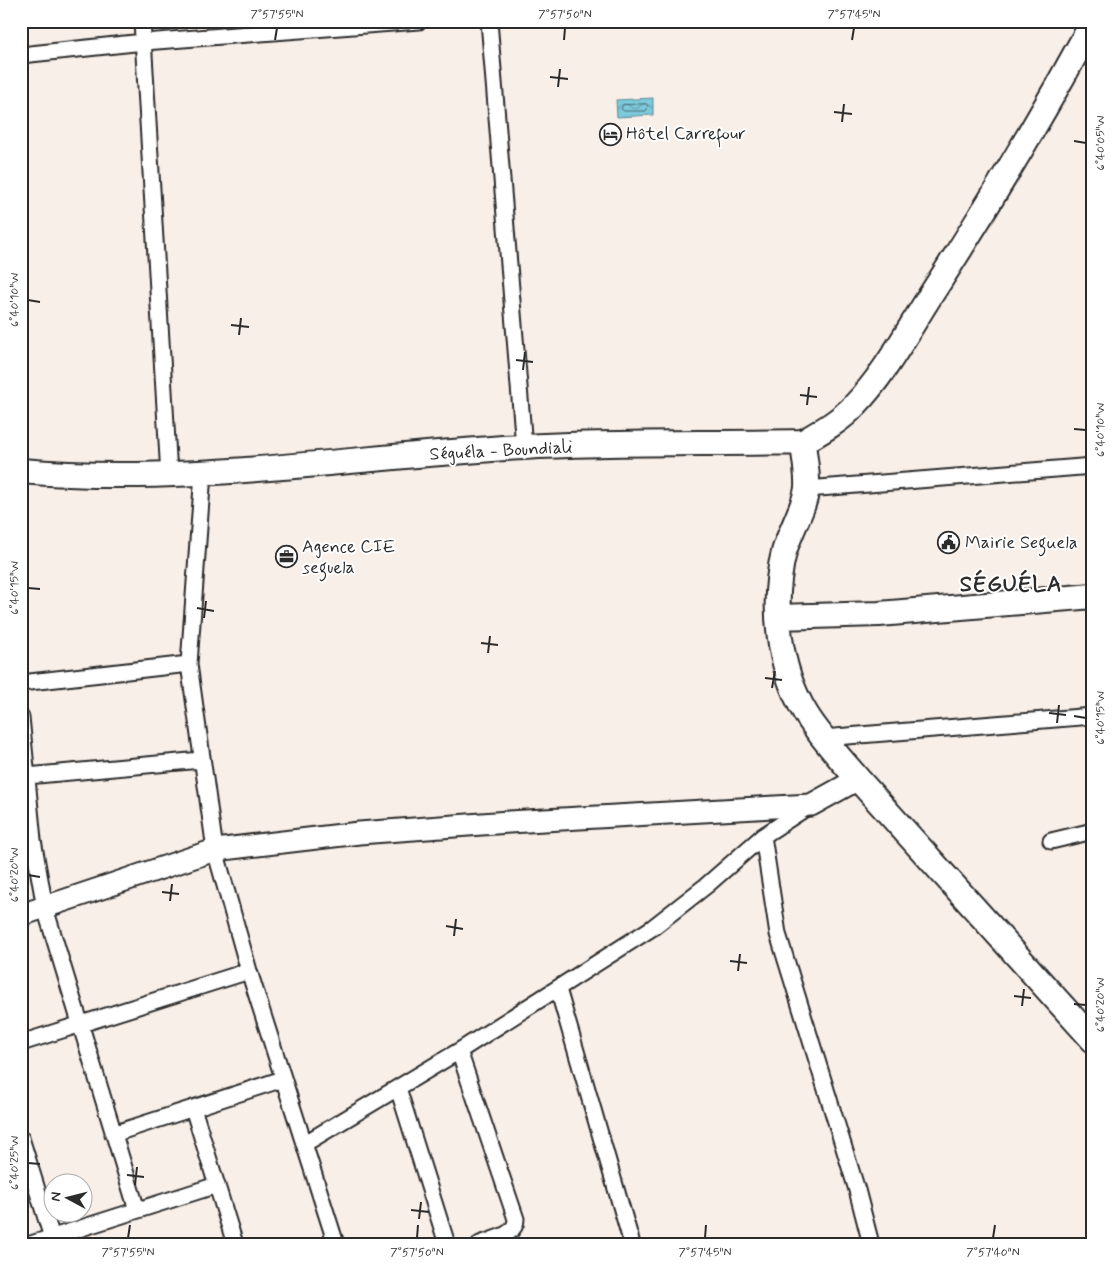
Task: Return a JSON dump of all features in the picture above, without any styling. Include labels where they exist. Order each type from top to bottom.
[{"type":"main road","points":[[1093,22],[969,236],[879,375],[855,405],[834,425],[803,442],[807,488],[784,552],[778,617],[781,643],[791,679],[805,712],[822,738],[1093,1040]]},
{"type":"main road","name":"Séguéla - Boundiali","points":[[21,471],[68,475],[169,475],[524,447],[803,442]]},
{"type":"main road","points":[[778,617],[889,613],[1093,596]]},
{"type":"main road","points":[[21,915],[215,850],[359,833],[499,822],[811,805],[858,779]]},
{"type":"street","points":[[142,21],[169,475]]},
{"type":"street","points":[[21,55],[251,28],[418,21]]},
{"type":"street","points":[[489,21],[524,447]]},
{"type":"street","points":[[807,488],[1093,466]]},
{"type":"street","points":[[202,473],[190,664],[201,760],[215,850],[249,970],[336,1244]]},
{"type":"street","points":[[21,682],[190,664]]},
{"type":"street","points":[[822,738],[1093,716]]},
{"type":"street","points":[[21,717],[34,840],[45,908],[79,1025],[137,1210]]},
{"type":"street","points":[[27,776],[201,760]]},
{"type":"street","points":[[304,1144],[459,1051],[652,928],[707,885],[763,836],[811,805]]},
{"type":"street","points":[[1051,841],[1093,831]]},
{"type":"street","points":[[763,836],[778,934],[857,1190],[871,1244]]},
{"type":"street","points":[[21,1043],[249,970]]},
{"type":"street","points":[[558,989],[632,1244]]},
{"type":"street","points":[[459,1051],[516,1219],[516,1226],[513,1232],[480,1244]]},
{"type":"street","points":[[113,1134],[284,1079]]},
{"type":"street","points":[[398,1088],[447,1244]]},
{"type":"street","points":[[193,1108],[235,1244]]},
{"type":"street","points":[[21,1138],[53,1240]]},
{"type":"street","points":[[31,1244],[53,1240],[137,1210],[217,1185]]},
{"type":"water","points":[[653,98],[653,115],[617,117],[616,100]]},
{"type":"place","name":"Hôtel Carrefour","points":[[610,134]]},
{"type":"place","name":"Mairie Seguela","points":[[949,543]]},
{"type":"place","name":"Agence CIE seguela","points":[[286,557]]},
{"type":"district","name":"SÉGUÉLA","points":[[1011,585]]}]
